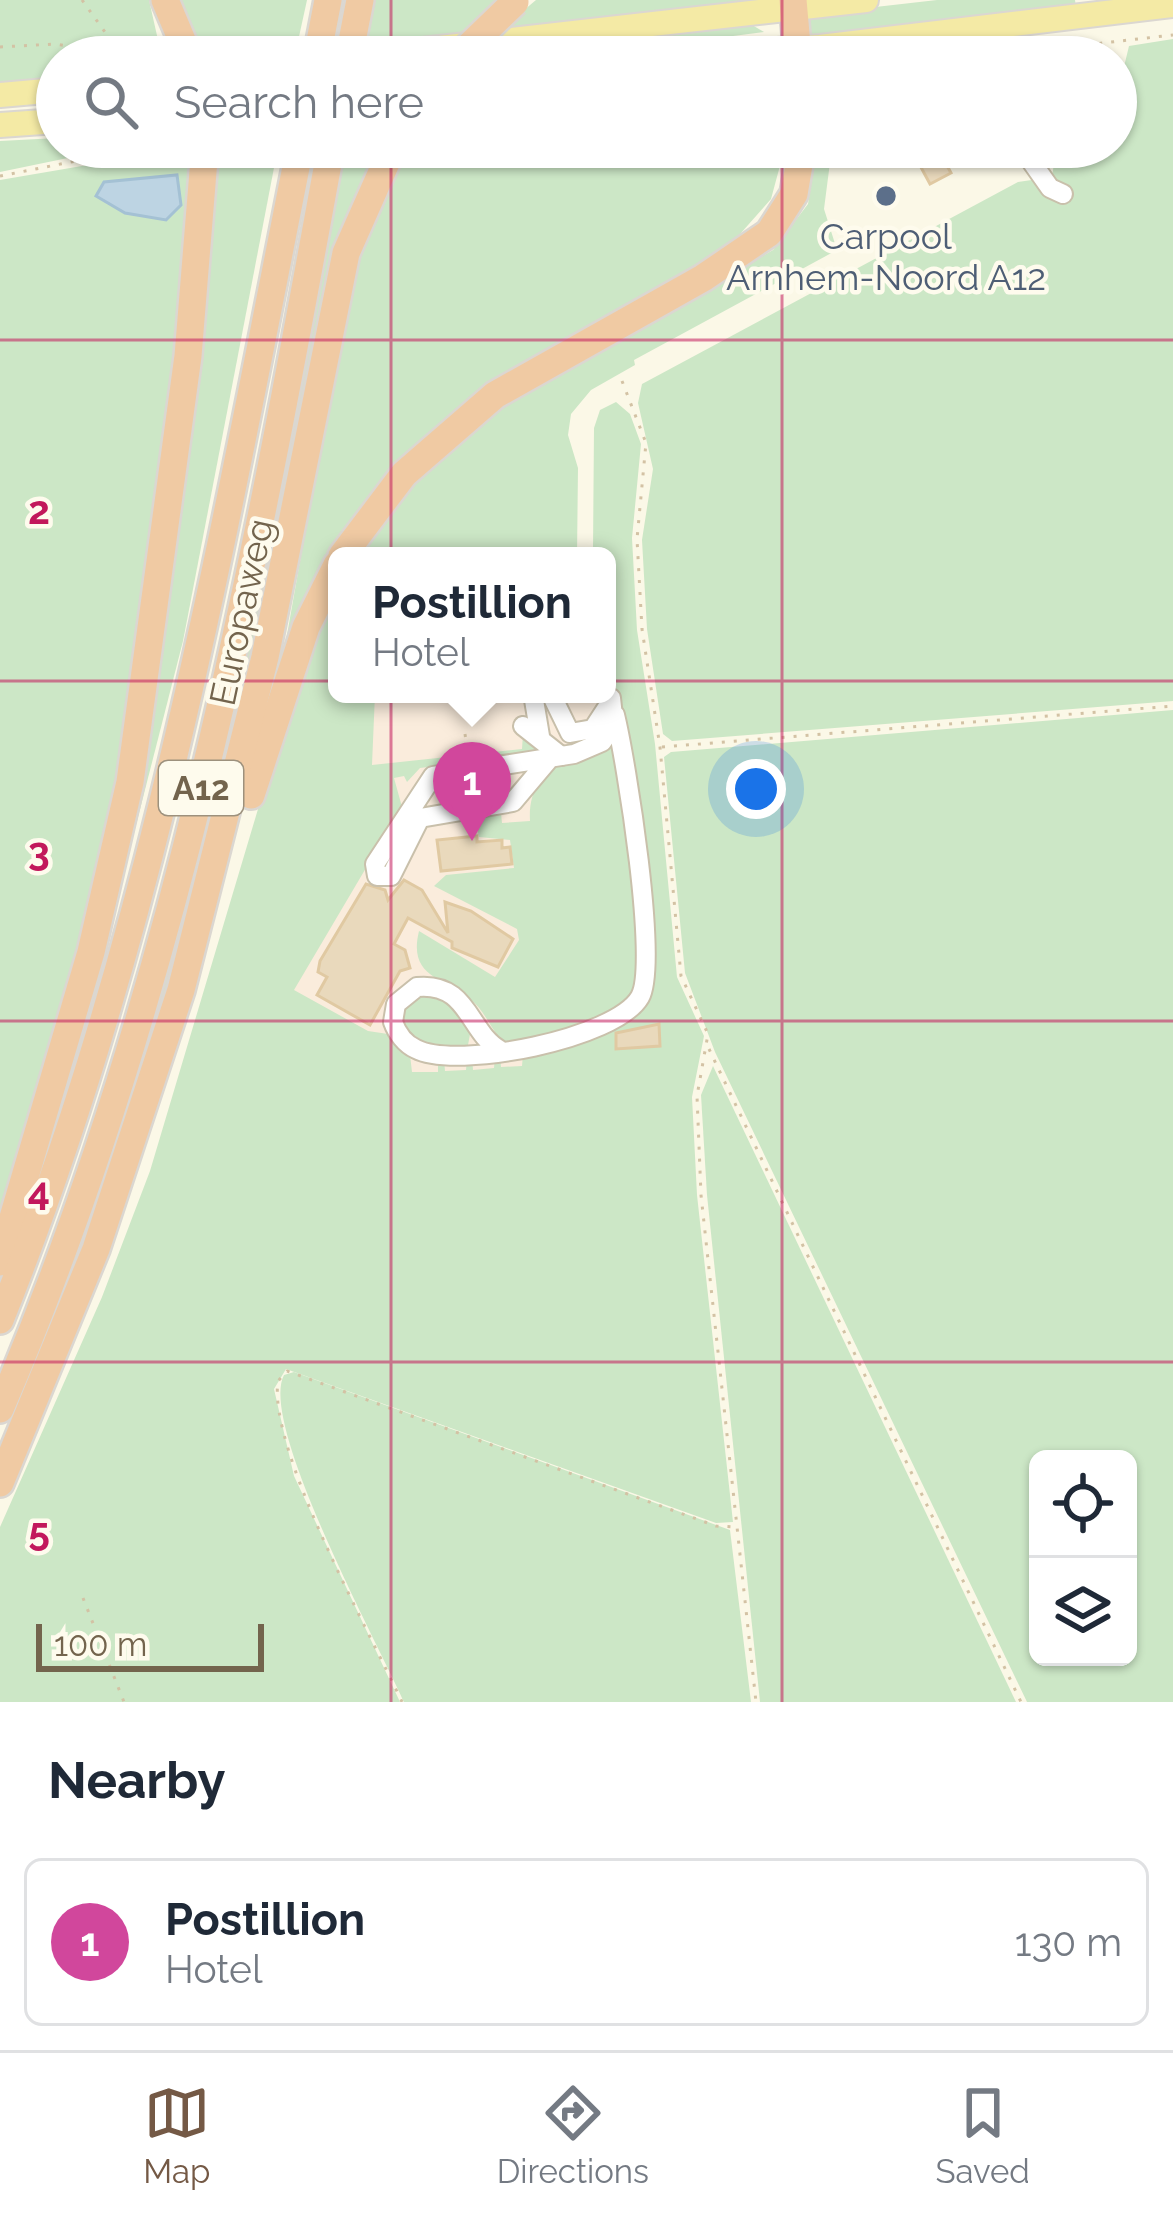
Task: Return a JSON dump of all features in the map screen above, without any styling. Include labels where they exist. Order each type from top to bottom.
[{"type":"highway","points":[[480,36],[516,1]]},
{"type":"highway","points":[[166,4],[167,36]]},
{"type":"highway","points":[[166,4],[180,36]]},
{"type":"highway","points":[[793,4],[796,36]]},
{"type":"highway","name":"A12","points":[[0,1262],[98,928],[130,782],[188,356],[203,168]]},
{"type":"highway","name":"Europaweg","points":[[0,1320],[78,1106],[158,833],[196,675],[296,168]]},
{"type":"highway","name":"Europaweg","points":[[0,1409],[104,1132],[152,981],[235,648],[327,168]]},
{"type":"highway","name":"A12","points":[[0,1483],[96,1249],[181,990],[260,678],[346,253],[384,168]]},
{"type":"highway","points":[[349,547],[404,474],[495,395],[703,278],[769,233],[794,194],[798,168]]},
{"type":"highway","name":"A12","points":[[181,990],[216,918],[273,718],[306,627],[328,583]]},
{"type":"main road","points":[[531,36],[793,4],[866,0]]},
{"type":"main road","points":[[906,36],[1093,7],[1173,5]]},
{"type":"main road","points":[[0,94],[36,91]]},
{"type":"main road","points":[[0,125],[36,123]]},
{"type":"lane","points":[[1036,168],[1049,188],[1064,194]]},
{"type":"lane","points":[[533,703],[532,731],[556,756]]},
{"type":"lane","points":[[554,703],[564,728],[578,734],[613,707]]},
{"type":"lane","points":[[428,813],[391,876],[376,876],[375,864],[418,794],[444,771],[556,756],[602,742],[613,707]]},
{"type":"lane","points":[[500,1050],[488,1042],[472,1012],[441,990],[416,987],[396,1004],[395,1030],[416,1049],[500,1050],[593,1032],[628,1012],[645,986],[630,804],[613,707]]},
{"type":"lane","points":[[428,813],[513,802],[556,756]]},
{"type":"lane","points":[[418,794],[428,813]]},
{"type":"path","points":[[82,0],[109,36]]},
{"type":"path","points":[[1137,40],[1173,35]]},
{"type":"path","points":[[0,46],[36,45]]},
{"type":"path","points":[[0,176],[41,168]]},
{"type":"path","points":[[622,381],[646,443],[637,539],[642,629],[660,747],[681,976],[708,1034],[709,1049],[697,1096],[701,1195],[755,1702]]},
{"type":"path","points":[[660,747],[1173,706]]},
{"type":"path","points":[[465,734],[468,754]]},
{"type":"path","points":[[709,1049],[1021,1702]]},
{"type":"path","points":[[402,1702],[296,1475],[277,1389],[287,1371],[716,1526],[737,1527]]},
{"type":"path","points":[[83,1598],[124,1702]]},
{"type":"shaded area","points":[[616,670],[669,1060],[374,1079],[259,995],[354,703],[616,703]]},
{"type":"green space","points":[[0,0],[149,0],[157,36],[36,36],[36,83],[0,86]]},
{"type":"green space","points":[[179,0],[307,0],[299,36],[190,36]]},
{"type":"green space","points":[[375,0],[507,0],[466,36],[368,36]]},
{"type":"green space","points":[[536,0],[784,0],[498,32]]},
{"type":"green space","points":[[937,0],[1075,0],[1076,7],[868,36],[804,36],[805,15]]},
{"type":"green space","points":[[747,22],[764,32],[733,36],[642,36]]},
{"type":"green space","points":[[1173,39],[1173,701],[672,741],[663,734],[647,629],[642,540],[653,469],[638,403],[642,384],[1018,182],[1052,177],[1053,168],[1137,168],[1137,45]]},
{"type":"green space","points":[[36,139],[36,165],[0,172],[0,141]]},
{"type":"green space","points":[[70,168],[198,168],[124,768],[88,931],[0,1209],[0,180]]},
{"type":"green space","points":[[209,168],[274,168],[183,641],[99,970]]},
{"type":"green space","points":[[343,168],[380,168],[170,993],[90,1236],[85,1233],[162,992],[228,747]]},
{"type":"green space","points":[[398,168],[779,168],[771,199],[733,242],[441,426],[361,547],[328,547],[328,598],[281,669],[344,311],[360,254]]},
{"type":"green space","points":[[814,168],[829,168],[824,209],[837,250],[634,360],[635,365],[591,390],[571,414],[568,435],[578,468],[577,547],[360,547],[381,514],[475,421],[773,250],[808,204]]},
{"type":"green space","points":[[616,402],[630,414],[641,444],[632,538],[637,630],[655,744],[677,977],[704,1036],[692,1097],[697,1195],[733,1522],[716,1523],[286,1369],[274,1389],[294,1476],[400,1702],[0,1702],[0,1527],[102,1297],[150,1171],[292,695],[328,607],[328,703],[375,703],[372,765],[522,749],[523,734],[535,749],[532,754],[420,768],[407,782],[404,776],[394,778],[402,807],[294,990],[368,1031],[388,1034],[410,1055],[412,1072],[438,1072],[438,1059],[444,1059],[445,1071],[466,1070],[467,1058],[472,1057],[473,1070],[494,1068],[495,1056],[500,1055],[501,1067],[522,1066],[523,1054],[640,1013],[647,998],[625,739],[616,689],[616,547],[593,547],[594,428],[600,410]]},
{"type":"green space","points":[[1173,710],[1173,1702],[1027,1702],[715,1052],[685,973],[664,757],[671,752]]},
{"type":"green space","points":[[614,742],[628,807],[623,813],[631,840],[641,985],[604,1022],[506,1044],[476,1004],[430,974],[418,958],[417,946],[419,931],[495,977],[519,940],[517,929],[434,886],[446,875],[514,868],[510,840],[479,837],[475,816],[501,813],[502,823],[530,821],[531,803],[544,776],[568,759]]},
{"type":"green space","points":[[428,993],[451,1004],[471,1029],[468,1045],[431,1047],[402,1027],[399,1012],[412,998]]},
{"type":"green space","points":[[713,1066],[1016,1702],[760,1702],[707,1195],[701,1095]]},
{"type":"green space","points":[[294,1372],[730,1530],[751,1702],[404,1702],[325,1536],[288,1439],[281,1401],[284,1375]]},
{"type":"water","points":[[177,175],[181,205],[166,220],[125,213],[96,196],[104,182]]},
{"type":"building","points":[[921,168],[948,168],[951,173],[930,184]]},
{"type":"building","points":[[477,836],[477,842],[502,840],[502,848],[510,847],[512,864],[441,871],[437,840]]},
{"type":"building","points":[[404,880],[422,890],[448,933],[445,902],[471,911],[513,939],[498,967],[452,948],[452,942],[408,918],[394,944],[405,950],[410,968],[400,971],[370,1025],[317,995],[327,977],[318,972],[320,961],[366,884],[385,890],[388,900]]},
{"type":"building","points":[[659,1024],[660,1046],[616,1049],[616,1033]]},
{"type":"place","name":"Carpool Arnhem-Noord A12","points":[[886,196]]},
{"type":"place","name":"Postillion","points":[[472,841]]}]
